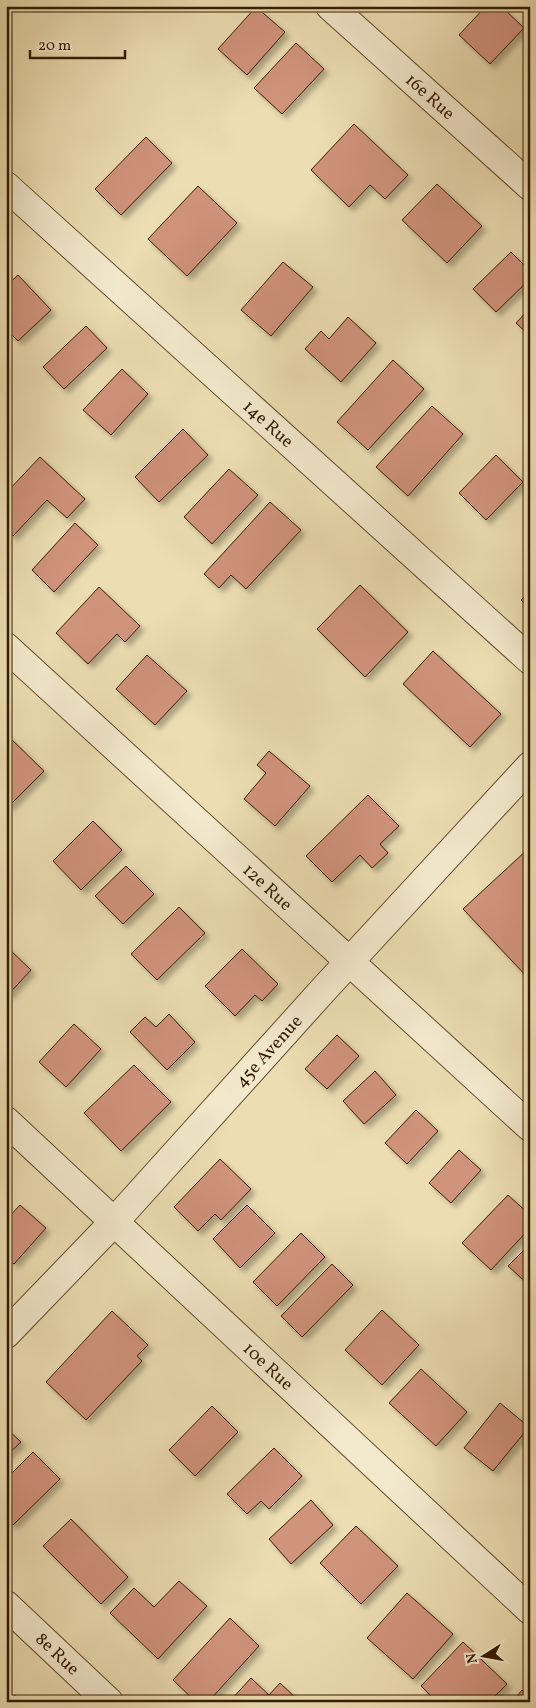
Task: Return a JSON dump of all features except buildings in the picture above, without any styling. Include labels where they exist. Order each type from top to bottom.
[{"type":"street","name":"16e Rue","points":[[330,6],[530,186]]},
{"type":"street","name":"14e Rue","points":[[6,186],[530,660]]},
{"type":"street","name":"12e Rue","points":[[6,647],[530,1127]]},
{"type":"street","name":"45e Avenue","points":[[6,1334],[114,1222],[350,961],[530,766]]},
{"type":"street","name":"10e Rue","points":[[6,1121],[530,1610]]},
{"type":"street","name":"8e Rue","points":[[6,1605],[109,1702]]}]
